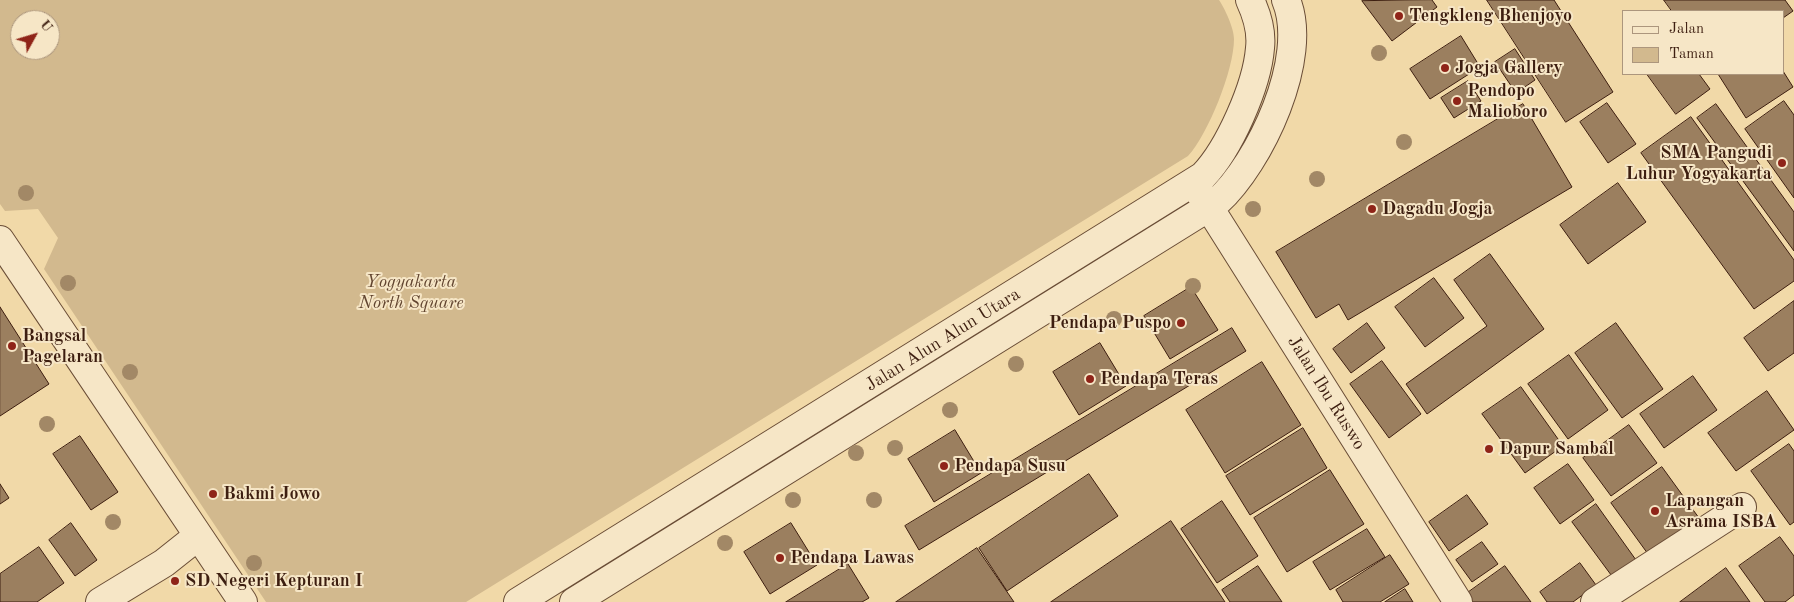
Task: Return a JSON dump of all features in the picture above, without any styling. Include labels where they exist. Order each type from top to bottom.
[{"type":"street","name":"Jalan Alun Alun Utara","points":[[518,602],[1194,183],[1211,168],[1226,146],[1248,95],[1258,61],[1260,35],[1250,0]]},
{"type":"street","name":"Jalan Alun Alun Utara","points":[[574,602],[1210,207],[1231,188],[1247,167],[1266,134],[1277,107],[1286,77],[1291,44],[1291,23],[1286,0]]},
{"type":"street","name":"Jalan Ibu Ruswo","points":[[1194,183],[1458,602]]},
{"type":"street","points":[[0,240],[243,602]]},
{"type":"street","points":[[840,403],[855,428]]},
{"type":"street","points":[[1595,602],[1742,507]]},
{"type":"street","points":[[100,602],[164,563],[198,536]]},
{"type":"green space","name":"Yogyakarta North Square","points":[[0,0],[1219,0],[1229,19],[1234,35],[1233,52],[1225,84],[1204,133],[1188,156],[466,602],[266,602],[44,269],[58,238],[38,209],[5,211],[0,204]]},
{"type":"building","name":"Tengkleng Bhenjoyo","points":[[1432,0],[1437,7],[1392,41],[1362,1]]},
{"type":"building","points":[[1487,0],[1554,0],[1613,92],[1566,122]]},
{"type":"building","points":[[1664,0],[1785,0],[1793,11],[1784,17],[1784,10],[1671,10]]},
{"type":"building","name":"Jogja Gallery","points":[[1461,36],[1480,67],[1430,99],[1410,69]]},
{"type":"building","points":[[1515,49],[1535,80],[1516,93],[1495,62]]},
{"type":"building","points":[[1784,73],[1793,87],[1746,118],[1719,75],[1784,75]]},
{"type":"building","points":[[1648,75],[1700,75],[1710,89],[1676,114]]},
{"type":"building","points":[[1468,81],[1481,101],[1454,118],[1441,98]]},
{"type":"building","name":"SMA Pangudi Luhur Yogyakarta","points":[[1784,101],[1794,115],[1794,198],[1745,129]]},
{"type":"building","points":[[1607,103],[1636,144],[1608,163],[1580,122]]},
{"type":"building","name":"Jogja Gallery","points":[[1523,104],[1572,187],[1348,320],[1339,304],[1316,318],[1276,252]]},
{"type":"building","points":[[1716,104],[1794,212],[1794,251],[1697,118]]},
{"type":"building","points":[[1691,117],[1794,260],[1794,281],[1754,309],[1641,153]]},
{"type":"building","points":[[1618,183],[1646,222],[1588,264],[1560,225]]},
{"type":"building","points":[[1490,254],[1544,329],[1427,414],[1406,384],[1487,326],[1454,280]]},
{"type":"building","points":[[1434,278],[1464,318],[1425,347],[1395,307]]},
{"type":"building","name":"Pendapa Puspo","points":[[1191,287],[1218,330],[1170,359],[1144,316]]},
{"type":"building","points":[[1794,301],[1794,353],[1768,371],[1744,338]]},
{"type":"building","name":"Bangsal Pagelaran","points":[[0,307],[49,384],[0,416]]},
{"type":"building","points":[[1367,323],[1385,348],[1351,373],[1333,349]]},
{"type":"building","points":[[1616,323],[1663,389],[1622,418],[1575,353]]},
{"type":"building","points":[[1232,328],[1246,351],[919,550],[905,526]]},
{"type":"building","name":"Pendapa Teras","points":[[1100,343],[1126,386],[1079,415],[1053,372]]},
{"type":"building","points":[[1569,355],[1608,410],[1568,439],[1528,384]]},
{"type":"building","points":[[1382,361],[1421,414],[1389,438],[1350,384]]},
{"type":"building","points":[[1262,362],[1301,425],[1225,473],[1186,410]]},
{"type":"building","points":[[1693,376],[1717,410],[1664,448],[1640,414]]},
{"type":"building","points":[[1521,387],[1563,446],[1525,473],[1482,414]]},
{"type":"building","points":[[1767,391],[1794,430],[1736,471],[1708,433]]},
{"type":"building","points":[[1629,425],[1657,463],[1611,496],[1583,458]]},
{"type":"building","points":[[1303,428],[1327,468],[1250,515],[1226,476]]},
{"type":"building","name":"Pendapa Susu","points":[[955,430],[981,473],[934,502],[908,459]]},
{"type":"building","points":[[80,436],[118,492],[91,510],[53,454]]},
{"type":"building","points":[[1789,444],[1794,451],[1794,522],[1790,525],[1751,471]]},
{"type":"building","points":[[1568,464],[1594,500],[1560,524],[1534,488]]},
{"type":"building","name":"Lapangan Asrama ISBA","points":[[1662,467],[1699,518],[1648,554],[1611,503]]},
{"type":"building","points":[[1330,470],[1364,524],[1287,572],[1254,518]]},
{"type":"building","points":[[1089,474],[1118,516],[1007,591],[979,548]]},
{"type":"building","points":[[0,484],[9,498],[0,504]]},
{"type":"building","points":[[1467,495],[1488,524],[1449,551],[1429,522]]},
{"type":"building","points":[[1222,501],[1258,556],[1217,583],[1181,529]]},
{"type":"building","points":[[1596,504],[1641,567],[1617,583],[1572,522]]},
{"type":"building","points":[[1171,521],[1225,602],[1051,602]]},
{"type":"building","points":[[71,523],[97,560],[75,576],[49,540]]},
{"type":"building","name":"Pendapa Lawas","points":[[791,523],[817,565],[770,594],[744,552]]},
{"type":"building","points":[[1367,529],[1385,557],[1330,590],[1313,562]]},
{"type":"building","points":[[1780,537],[1794,556],[1794,595],[1785,602],[1765,602],[1739,566]]},
{"type":"building","points":[[1482,542],[1498,564],[1472,582],[1456,560]]},
{"type":"building","points":[[39,547],[64,583],[37,602],[0,602],[0,574]]},
{"type":"building","points":[[977,548],[1014,602],[896,602]]},
{"type":"building","points":[[1390,555],[1409,584],[1380,602],[1343,602],[1336,590]]},
{"type":"building","points":[[1580,563],[1596,585],[1573,602],[1547,602],[1540,592]]},
{"type":"building","points":[[848,564],[869,598],[862,602],[786,602]]},
{"type":"building","points":[[1258,566],[1282,602],[1230,602],[1222,590]]},
{"type":"building","points":[[1505,566],[1531,602],[1472,602],[1466,594]]},
{"type":"building","points":[[1726,568],[1750,602],[1680,602]]},
{"type":"building","points":[[1405,589],[1413,602],[1385,602]]},
{"type":"place","name":"Tengkleng Bhenjoyo","points":[[1399,16]]},
{"type":"place","name":"Jogja Gallery","points":[[1445,68]]},
{"type":"place","name":"Pendopo Malioboro","points":[[1457,101]]},
{"type":"place","name":"SMA Pangudi Luhur Yogyakarta","points":[[1782,163]]},
{"type":"place","name":"Dagadu Jogja","points":[[1372,209]]},
{"type":"place","name":"Pendapa Puspo","points":[[1181,323]]},
{"type":"place","name":"Bangsal Pagelaran","points":[[12,346]]},
{"type":"place","name":"Pendapa Teras","points":[[1090,379]]},
{"type":"place","name":"Dapur Sambal","points":[[1489,449]]},
{"type":"place","name":"Pendapa Susu","points":[[944,466]]},
{"type":"place","name":"Bakmi Jowo","points":[[213,494]]},
{"type":"place","name":"Lapangan Asrama ISBA","points":[[1655,511]]},
{"type":"place","name":"Pendapa Lawas","points":[[780,558]]},
{"type":"place","name":"SD Negeri Kepturan I","points":[[175,581]]}]
